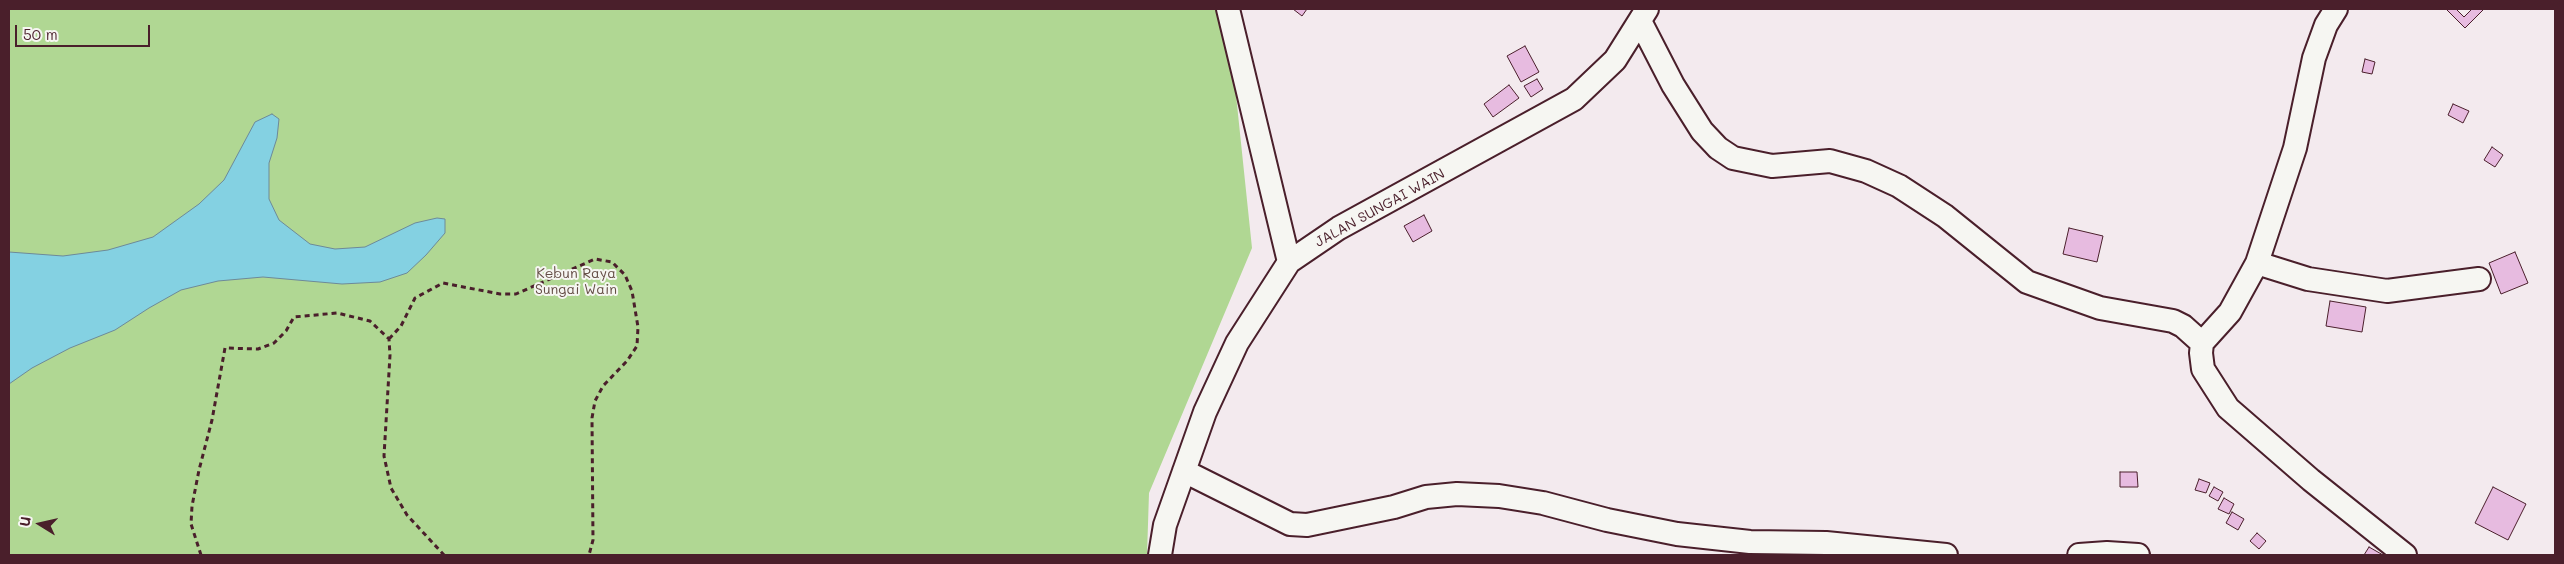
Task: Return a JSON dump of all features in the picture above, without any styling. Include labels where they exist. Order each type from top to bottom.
[{"type":"street","points":[[1228,9],[1288,262]]},
{"type":"street","points":[[2202,343],[2230,312],[2257,263],[2295,148],[2314,58],[2326,25],[2336,9]]},
{"type":"street","points":[[1643,15],[1673,85],[1702,131],[1718,148],[1733,158],[1772,166],[1830,161],[1866,171],[1899,186],[1945,216],[2027,282],[2100,308],[2172,321],[2183,326],[2202,343],[2204,369],[2228,408],[2311,480],[2405,555]]},
{"type":"street","name":"JALAN SUNGAI WAIN","points":[[1160,555],[1165,525],[1205,412],[1237,343],[1288,262],[1339,228],[1574,99],[1616,60],[1643,15]]},
{"type":"street","points":[[2257,263],[2308,279],[2388,291],[2479,279]]},
{"type":"street","points":[[1184,471],[1290,524],[1307,525],[1394,507],[1426,498],[1457,494],[1499,496],[1543,502],[1607,520],[1677,534],[1750,542],[1826,542],[1946,555]]},
{"type":"street","points":[[2079,555],[2107,553],[2138,555]]},
{"type":"path","points":[[389,339],[401,326],[415,298],[444,282],[500,294],[516,294],[595,259],[612,262],[625,275],[632,291],[638,327],[637,346],[627,361],[603,386],[595,401],[592,418],[594,540],[589,555]]},
{"type":"path","points":[[201,555],[191,524],[192,506],[212,420],[225,348],[258,349],[274,343],[286,331],[294,317],[337,313],[370,321],[389,339],[390,355],[383,439],[384,456],[391,488],[407,515],[444,555]]},
{"type":"green space","name":"Kebun Raya Sungai Wain","points":[[9,9],[1227,9],[1252,248],[1149,493],[1147,555],[9,555]]},
{"type":"water","points":[[272,114],[279,119],[277,138],[269,163],[269,199],[279,220],[310,244],[335,249],[365,247],[415,223],[437,218],[445,219],[445,233],[407,273],[380,282],[342,284],[263,277],[218,281],[181,290],[115,330],[70,348],[32,368],[9,384],[9,252],[63,256],[108,250],[153,237],[199,204],[224,180],[255,122]]},
{"type":"building","points":[[1293,9],[1307,9],[1302,16]]},
{"type":"building","points":[[2446,9],[2484,9],[2465,28]]},
{"type":"building","points":[[2456,9],[2472,9],[2464,17]]},
{"type":"building","points":[[1525,46],[1539,72],[1521,82],[1507,56]]},
{"type":"building","points":[[2365,59],[2375,62],[2372,74],[2362,72]]},
{"type":"building","points":[[1537,79],[1543,89],[1531,97],[1524,86]]},
{"type":"building","points":[[1509,85],[1519,98],[1493,117],[1484,104]]},
{"type":"building","points":[[2453,104],[2469,111],[2463,123],[2448,115]]},
{"type":"building","points":[[2492,147],[2503,155],[2495,167],[2484,160]]},
{"type":"building","points":[[1424,215],[1432,231],[1413,242],[1404,226]]},
{"type":"building","points":[[2069,228],[2103,236],[2097,262],[2063,254]]},
{"type":"building","points":[[2515,252],[2528,283],[2501,294],[2489,263]]},
{"type":"building","points":[[2330,301],[2366,307],[2362,332],[2326,326]]},
{"type":"building","points":[[2120,472],[2137,472],[2138,487],[2120,487]]},
{"type":"building","points":[[2199,479],[2210,483],[2206,493],[2195,490]]},
{"type":"building","points":[[2214,487],[2223,492],[2218,501],[2209,496]]},
{"type":"building","points":[[2493,487],[2526,504],[2508,540],[2475,523]]},
{"type":"building","points":[[2224,498],[2234,504],[2229,514],[2218,509]]},
{"type":"building","points":[[2232,512],[2244,519],[2238,530],[2226,523]]},
{"type":"building","points":[[2257,533],[2266,541],[2259,549],[2250,541]]},
{"type":"building","points":[[2369,547],[2383,555],[2364,555]]}]
